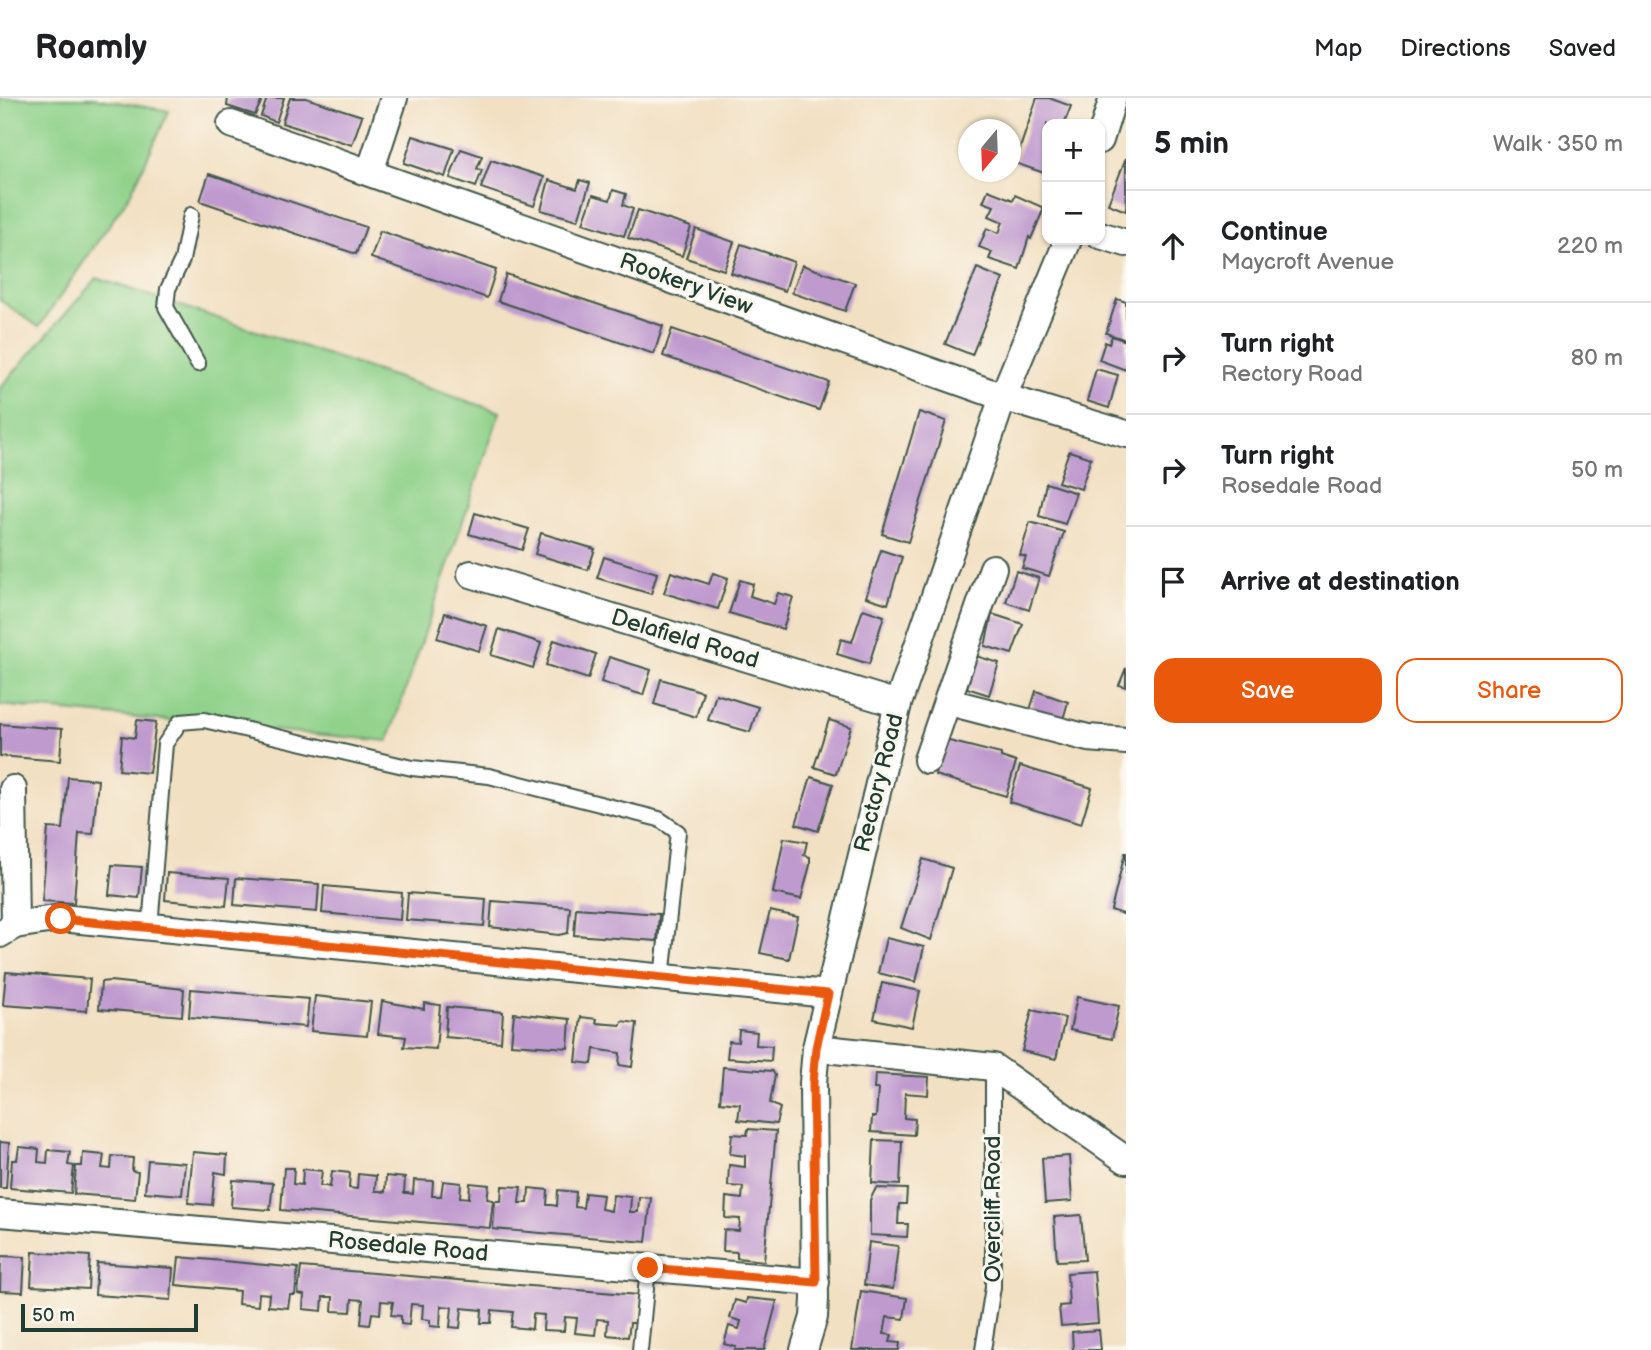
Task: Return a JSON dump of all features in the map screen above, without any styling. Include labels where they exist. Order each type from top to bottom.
[{"type":"street","points":[[370,172],[394,98]]},
{"type":"street","points":[[1105,124],[1113,98]]},
{"type":"street","name":"Rookery View","points":[[231,124],[1003,397],[1126,434]]},
{"type":"street","points":[[1105,237],[1126,243]]},
{"type":"street","name":"Rectory Road","points":[[804,1350],[814,1317],[816,1282],[813,1083],[816,1048],[828,994],[898,704],[1003,397],[1066,245]]},
{"type":"street","points":[[927,760],[993,568]]},
{"type":"street","name":"Delafield Road","points":[[471,574],[898,704]]},
{"type":"street","points":[[949,702],[1087,738],[1126,741]]},
{"type":"street","points":[[13,789],[8,929],[61,919],[828,994]]},
{"type":"street","points":[[816,1048],[993,1067],[1126,1160]]},
{"type":"street","name":"Rosedale Road","points":[[0,1213],[816,1282]]},
{"type":"lane","points":[[191,215],[182,260],[168,289],[166,307],[198,364]]},
{"type":"lane","points":[[150,927],[165,744],[180,722],[204,720],[412,768],[489,776],[659,819],[678,832],[662,978]]},
{"type":"lane","name":"Overcliff Road","points":[[983,1350],[993,1287],[993,1067]]},
{"type":"lane","points":[[640,1350],[648,1268]]},
{"type":"green space","points":[[0,98],[94,98],[169,111],[131,193],[39,327],[0,300]]},
{"type":"green space","points":[[97,278],[500,412],[388,741],[0,705],[0,388]]},
{"type":"building","points":[[228,98],[263,98],[255,115],[227,106]]},
{"type":"building","points":[[267,98],[284,98],[276,122],[261,116]]},
{"type":"building","points":[[290,98],[306,98],[362,116],[352,145],[282,123]]},
{"type":"building","points":[[1037,98],[1049,98],[1071,106],[1066,119],[1042,119],[1042,172],[1021,165],[1021,145]]},
{"type":"building","points":[[413,136],[454,149],[445,177],[404,163]]},
{"type":"building","points":[[461,149],[482,156],[477,169],[482,170],[476,187],[450,178]]},
{"type":"building","points":[[1126,158],[1126,211],[1108,204]]},
{"type":"building","points":[[491,160],[544,177],[534,206],[481,188]]},
{"type":"building","points":[[209,174],[366,227],[356,254],[200,201]]},
{"type":"building","points":[[549,180],[577,189],[580,180],[590,183],[578,220],[541,210]]},
{"type":"building","points":[[613,190],[626,194],[623,205],[633,209],[624,236],[583,223],[593,195],[610,200]]},
{"type":"building","points":[[988,190],[1013,200],[1015,195],[1042,207],[1019,269],[989,259],[992,252],[979,247],[987,228],[999,233],[1003,222],[989,216],[994,206],[983,202]]},
{"type":"building","points":[[638,210],[691,227],[682,256],[628,238]]},
{"type":"building","points":[[696,229],[734,242],[724,270],[686,258]]},
{"type":"building","points":[[380,231],[496,270],[487,298],[371,258]]},
{"type":"building","points":[[741,244],[794,262],[785,291],[731,273]]},
{"type":"building","points":[[802,265],[855,283],[845,311],[792,293]]},
{"type":"building","points":[[977,268],[1003,279],[972,355],[945,344]]},
{"type":"building","points":[[506,274],[663,326],[654,354],[498,301]]},
{"type":"building","points":[[1117,299],[1126,302],[1126,340],[1106,333]]},
{"type":"building","points":[[672,329],[829,382],[819,410],[663,356]]},
{"type":"building","points":[[1112,336],[1126,341],[1126,370],[1099,360],[1105,342],[1109,344]]},
{"type":"building","points":[[1096,369],[1118,375],[1109,408],[1087,401]]},
{"type":"building","points":[[919,412],[946,421],[908,542],[882,534]]},
{"type":"building","points":[[1069,451],[1091,458],[1081,489],[1058,482]]},
{"type":"building","points":[[1046,483],[1076,493],[1065,524],[1039,516]]},
{"type":"building","points":[[475,513],[529,529],[522,550],[469,534]]},
{"type":"building","points":[[1030,522],[1064,532],[1049,576],[1022,568],[1026,557],[1020,555]]},
{"type":"building","points":[[541,533],[595,549],[588,570],[535,554]]},
{"type":"building","points":[[881,550],[902,557],[888,604],[866,597]]},
{"type":"building","points":[[604,557],[657,573],[651,594],[597,578]]},
{"type":"building","points":[[1016,571],[1039,578],[1029,610],[1006,602]]},
{"type":"building","points":[[671,572],[709,584],[713,573],[728,578],[718,609],[664,593]]},
{"type":"building","points":[[740,580],[753,584],[750,596],[774,604],[778,593],[793,597],[783,629],[729,613]]},
{"type":"building","points":[[863,609],[884,616],[869,664],[837,654],[841,639],[852,642]]},
{"type":"building","points":[[445,613],[487,626],[479,651],[437,638]]},
{"type":"building","points":[[992,614],[1023,624],[1012,654],[985,646]]},
{"type":"building","points":[[499,629],[541,643],[533,668],[491,655]]},
{"type":"building","points":[[554,640],[596,654],[588,679],[546,665]]},
{"type":"building","points":[[976,656],[999,663],[989,695],[967,688]]},
{"type":"building","points":[[609,657],[651,670],[643,695],[601,682]]},
{"type":"building","points":[[1126,668],[1126,687],[1119,685]]},
{"type":"building","points":[[661,679],[703,692],[696,717],[654,704]]},
{"type":"building","points":[[1036,691],[1068,702],[1062,723],[1029,713]]},
{"type":"building","points":[[716,694],[758,707],[750,732],[708,720]]},
{"type":"building","points":[[137,720],[156,722],[149,773],[119,770],[122,736],[135,738]]},
{"type":"building","points":[[829,720],[851,727],[836,774],[814,767]]},
{"type":"building","points":[[0,724],[62,729],[60,761],[0,756]]},
{"type":"building","points":[[945,740],[1001,754],[1001,757],[1016,762],[1006,796],[935,775]]},
{"type":"building","points":[[1020,766],[1092,788],[1081,824],[1009,802]]},
{"type":"building","points":[[68,777],[98,780],[93,834],[79,833],[74,903],[42,901],[48,828],[63,829]]},
{"type":"building","points":[[811,777],[833,784],[818,831],[796,824]]},
{"type":"building","points":[[784,838],[807,842],[804,855],[810,857],[810,865],[801,899],[773,893]]},
{"type":"building","points":[[1126,853],[1126,915],[1111,910]]},
{"type":"building","points":[[923,859],[952,868],[931,940],[901,928]]},
{"type":"building","points":[[112,865],[142,867],[139,898],[109,895]]},
{"type":"building","points":[[167,873],[229,878],[226,906],[165,900]]},
{"type":"building","points":[[236,878],[319,884],[317,912],[234,905]]},
{"type":"building","points":[[324,886],[402,893],[400,920],[322,913]]},
{"type":"building","points":[[408,893],[486,899],[484,926],[406,920]]},
{"type":"building","points":[[492,901],[570,907],[568,933],[559,935],[490,927]]},
{"type":"building","points":[[576,908],[659,914],[657,941],[574,935]]},
{"type":"building","points":[[770,911],[798,917],[789,959],[760,953]]},
{"type":"building","points":[[886,938],[924,947],[916,982],[878,973]]},
{"type":"building","points":[[6,972],[90,979],[87,1011],[3,1005]]},
{"type":"building","points":[[101,982],[184,989],[182,1016],[99,1009]]},
{"type":"building","points":[[882,983],[920,991],[912,1027],[874,1019]]},
{"type":"building","points":[[191,989],[309,999],[306,1027],[189,1017]]},
{"type":"building","points":[[315,996],[371,1002],[367,1036],[311,1031]]},
{"type":"building","points":[[1077,997],[1119,1006],[1112,1039],[1070,1030]]},
{"type":"building","points":[[382,1001],[424,1009],[424,1003],[440,1005],[436,1049],[404,1047],[406,1037],[378,1034]]},
{"type":"building","points":[[447,1007],[503,1012],[501,1042],[445,1037]]},
{"type":"building","points":[[1032,1010],[1065,1018],[1056,1059],[1022,1051]]},
{"type":"building","points":[[514,1013],[570,1019],[568,1048],[511,1044]]},
{"type":"building","points":[[581,1017],[597,1019],[596,1023],[637,1023],[632,1067],[619,1065],[620,1053],[594,1049],[592,1064],[576,1062]]},
{"type":"building","points":[[739,1030],[757,1032],[756,1045],[772,1046],[771,1061],[727,1058],[729,1041],[738,1042]]},
{"type":"building","points":[[723,1067],[772,1071],[775,1075],[770,1103],[780,1108],[776,1124],[738,1120],[740,1104],[720,1102]]},
{"type":"building","points":[[875,1074],[929,1077],[928,1095],[905,1093],[904,1118],[915,1119],[914,1135],[871,1132],[872,1117],[876,1117],[878,1089],[874,1089]]},
{"type":"building","points":[[748,1129],[776,1131],[764,1261],[737,1258],[737,1252],[723,1251],[724,1230],[739,1231],[740,1219],[725,1218],[726,1197],[742,1199],[743,1187],[728,1186],[729,1165],[745,1167],[745,1156],[730,1154],[732,1134],[747,1135]]},
{"type":"building","points":[[874,1140],[902,1141],[900,1185],[872,1183]]},
{"type":"building","points":[[0,1142],[9,1143],[6,1188],[0,1188]]},
{"type":"building","points":[[19,1147],[39,1149],[38,1162],[47,1163],[48,1150],[70,1152],[68,1165],[74,1166],[71,1193],[10,1188],[12,1160],[17,1160]]},
{"type":"building","points":[[193,1152],[227,1155],[226,1174],[215,1172],[212,1205],[188,1203]]},
{"type":"building","points":[[83,1153],[104,1155],[102,1168],[111,1169],[112,1156],[133,1158],[132,1171],[138,1172],[135,1199],[74,1194],[76,1166],[82,1166]]},
{"type":"building","points":[[1069,1156],[1072,1201],[1045,1203],[1042,1158]]},
{"type":"building","points":[[148,1160],[185,1163],[182,1195],[145,1192]]},
{"type":"building","points":[[284,1168],[294,1168],[293,1184],[302,1185],[303,1169],[322,1171],[320,1186],[330,1187],[332,1171],[350,1173],[349,1188],[357,1189],[358,1174],[376,1176],[375,1191],[385,1192],[386,1176],[405,1178],[404,1193],[413,1194],[414,1180],[433,1181],[432,1196],[441,1196],[443,1181],[461,1183],[460,1197],[469,1198],[470,1183],[489,1185],[487,1199],[493,1200],[490,1228],[281,1210]]},
{"type":"building","points":[[233,1180],[273,1183],[270,1210],[231,1207]]},
{"type":"building","points":[[502,1186],[521,1187],[519,1203],[528,1203],[529,1188],[548,1190],[547,1205],[557,1206],[558,1190],[576,1192],[575,1207],[583,1208],[585,1193],[603,1195],[601,1209],[611,1211],[613,1195],[631,1197],[630,1212],[638,1212],[639,1197],[651,1198],[646,1242],[493,1229],[495,1201],[501,1201]]},
{"type":"building","points":[[876,1188],[907,1189],[906,1204],[899,1204],[898,1224],[908,1224],[907,1237],[870,1235],[870,1200]]},
{"type":"building","points":[[1081,1215],[1085,1260],[1057,1261],[1054,1217]]},
{"type":"building","points":[[869,1242],[898,1246],[893,1289],[864,1285]]},
{"type":"building","points":[[33,1252],[90,1256],[88,1289],[31,1286]]},
{"type":"building","points":[[1,1256],[25,1257],[23,1292],[0,1291]]},
{"type":"building","points":[[179,1257],[298,1268],[295,1295],[290,1295],[288,1308],[268,1306],[269,1294],[259,1293],[258,1306],[238,1304],[239,1291],[176,1285]]},
{"type":"building","points":[[97,1263],[173,1268],[171,1300],[95,1295]]},
{"type":"building","points":[[301,1267],[638,1295],[636,1323],[630,1323],[628,1337],[607,1335],[608,1320],[597,1319],[595,1335],[575,1333],[577,1318],[565,1317],[564,1331],[543,1330],[544,1315],[533,1314],[532,1329],[511,1327],[513,1312],[492,1310],[491,1323],[481,1323],[482,1310],[462,1308],[460,1328],[450,1327],[452,1307],[441,1306],[440,1327],[430,1326],[430,1320],[422,1319],[423,1305],[411,1304],[409,1325],[401,1324],[401,1316],[391,1315],[393,1302],[381,1301],[380,1314],[372,1313],[370,1325],[361,1324],[363,1300],[352,1299],[351,1312],[332,1311],[333,1297],[323,1297],[322,1311],[303,1309],[304,1295],[298,1294]]},
{"type":"building","points":[[1094,1271],[1098,1323],[1061,1326],[1059,1306],[1069,1305],[1067,1273]]},
{"type":"building","points":[[861,1291],[907,1298],[904,1319],[887,1317],[884,1334],[892,1335],[890,1342],[900,1343],[899,1350],[852,1350]]},
{"type":"building","points":[[747,1298],[777,1301],[764,1350],[735,1350],[736,1347],[724,1344],[729,1326],[739,1329],[741,1321],[730,1318],[735,1300],[746,1303]]},
{"type":"building","points":[[1099,1330],[1101,1350],[1073,1350],[1072,1332]]},
{"type":"route","points":[[61,919],[828,994],[816,1048],[813,1083],[816,1282],[648,1268]]}]
